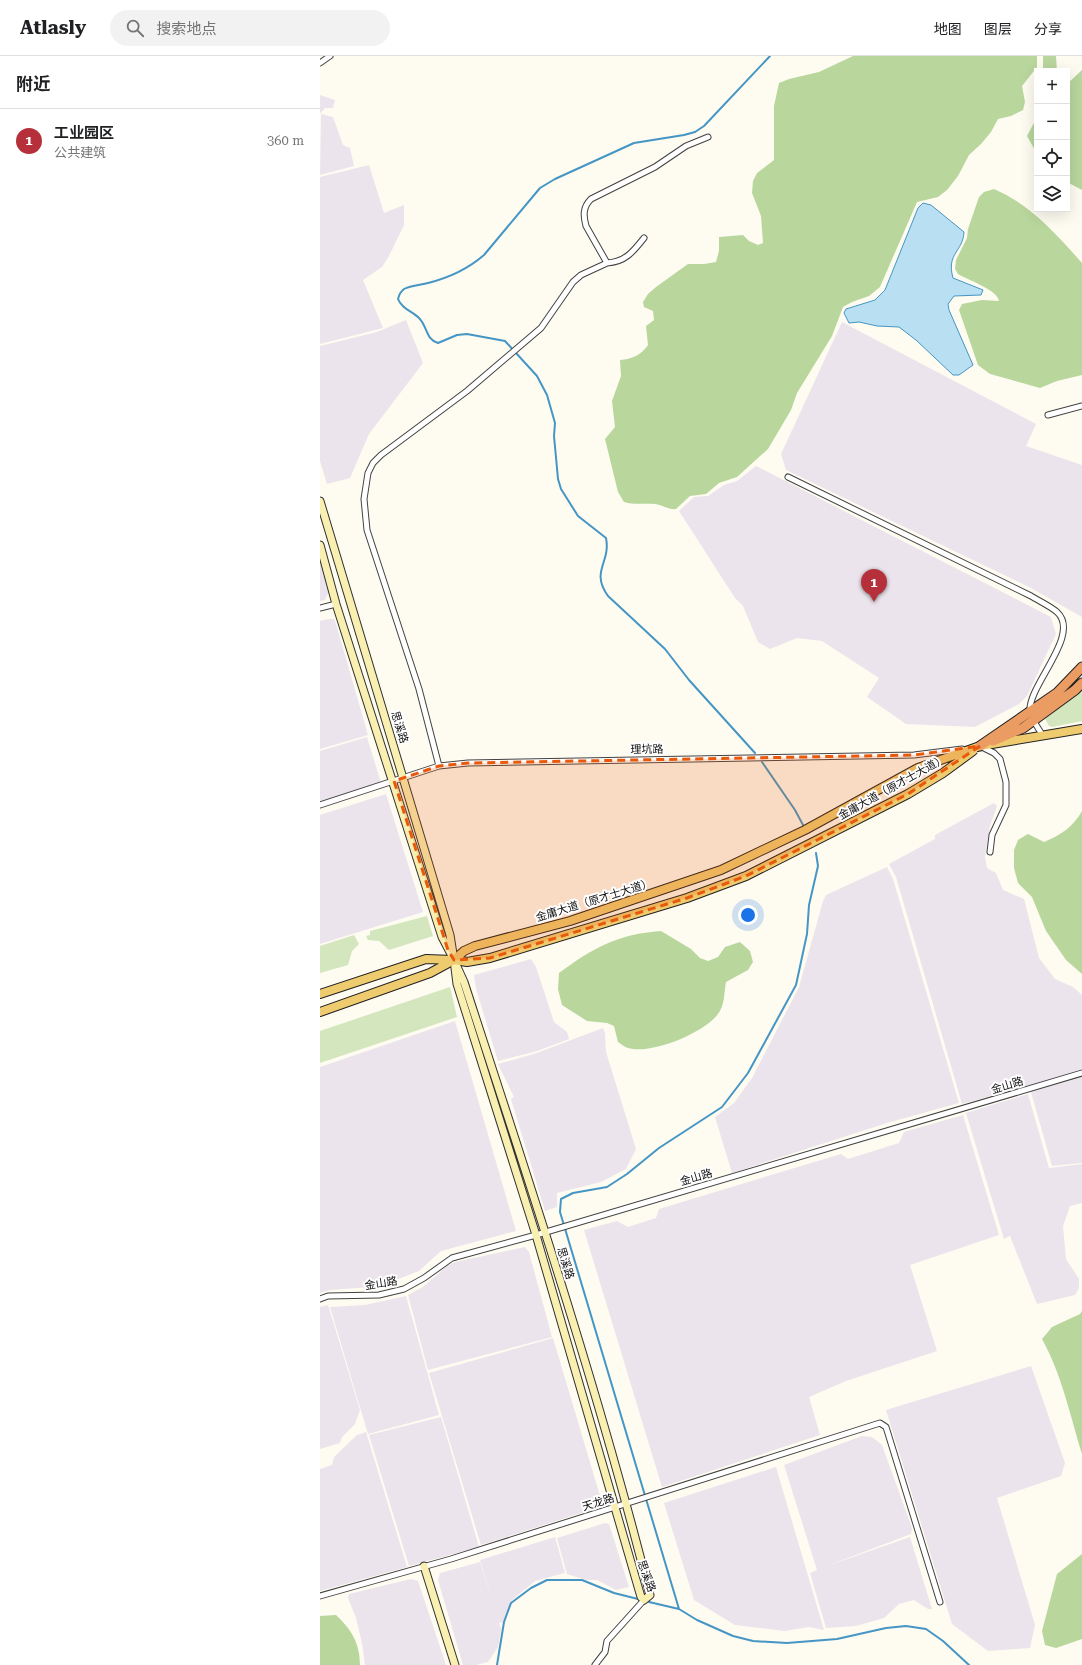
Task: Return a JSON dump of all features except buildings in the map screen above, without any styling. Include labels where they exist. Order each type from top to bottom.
[{"type":"highway","points":[[980,746],[1030,710],[1057,693],[1082,667]]},
{"type":"highway","points":[[980,746],[1023,728],[1075,690],[1082,683]]},
{"type":"main road","points":[[980,746],[1082,729]]},
{"type":"main road","name":"金庸大道（原才士大道）","points":[[320,1012],[430,973],[454,960],[464,951],[481,944],[570,921],[721,870],[808,829],[918,768],[980,746]]},
{"type":"main road","name":"金庸大道（原才士大道）","points":[[320,994],[420,960],[436,958],[467,962],[490,958],[687,898],[746,876],[908,794],[943,773],[980,746]]},
{"type":"main road","points":[[808,829],[814,841]]},
{"type":"street","points":[[320,63],[330,56]]},
{"type":"street","points":[[607,263],[586,226],[584,211],[586,204],[591,199],[655,167],[686,146],[708,136]]},
{"type":"street","points":[[439,766],[419,690],[367,530],[364,499],[368,473],[373,463],[381,455],[467,391],[541,328],[573,282],[591,269],[628,258],[644,238]]},
{"type":"street","points":[[1048,415],[1082,406]]},
{"type":"street","points":[[788,476],[1031,596],[1058,612],[1062,618],[1062,636],[1059,648],[1031,700],[1030,710],[1034,721],[1043,736]]},
{"type":"street","name":"思溪路","points":[[320,501],[450,934],[454,960],[457,984],[536,1235],[614,1507],[641,1597],[644,1600],[650,1595],[627,1503],[546,1232],[464,982],[454,960],[442,937],[394,781],[336,604],[320,545]]},
{"type":"street","points":[[320,608],[336,604]]},
{"type":"street","points":[[980,746],[994,753],[1000,759],[1006,782],[1006,805],[992,835],[990,852]]},
{"type":"street","name":"理坑路","points":[[320,805],[439,766],[468,763],[914,755],[980,746]]},
{"type":"street","name":"金山路","points":[[320,1299],[328,1296],[379,1295],[404,1289],[424,1278],[452,1258],[536,1235],[1082,1072]]},
{"type":"street","name":"天龙路","points":[[320,1596],[424,1566],[880,1423],[886,1427],[940,1602]]},
{"type":"street","points":[[424,1566],[455,1665]]},
{"type":"street","points":[[595,1665],[605,1652],[606,1641],[644,1600]]},
{"type":"highlighted area","points":[[980,746],[908,794],[746,876],[687,898],[490,958],[454,960],[448,950],[394,781],[439,766],[468,763],[914,755]]},
{"type":"shaded area","points":[[320,95],[335,100],[333,108],[325,108],[320,114]]},
{"type":"shaded area","points":[[321,114],[333,117],[343,145],[350,148],[354,166],[320,175]]},
{"type":"shaded area","points":[[369,165],[384,213],[404,205],[404,225],[389,256],[382,267],[363,280],[383,328],[320,344],[320,177]]},
{"type":"shaded area","points":[[406,320],[423,363],[369,434],[350,478],[327,484],[320,461],[320,346],[377,332]]},
{"type":"shaded area","points":[[842,322],[1036,424],[1026,446],[1082,465],[1082,617],[1031,588],[786,470],[781,454]]},
{"type":"shaded area","points":[[756,466],[1051,617],[1056,634],[1027,696],[1019,704],[975,727],[906,724],[867,697],[879,678],[822,641],[797,638],[770,649],[758,642],[743,606],[735,598],[679,511],[694,497],[708,496],[724,485],[737,481]]},
{"type":"shaded area","points":[[320,563],[329,592],[325,600],[320,601]]},
{"type":"shaded area","points":[[334,619],[336,624],[368,735],[320,749],[320,621]]},
{"type":"shaded area","points":[[367,737],[381,783],[320,801],[320,751]]},
{"type":"shaded area","points":[[386,794],[423,912],[320,944],[320,815]]},
{"type":"shaded area","points":[[994,803],[997,806],[990,826],[985,857],[987,868],[996,873],[1003,890],[1024,899],[1039,958],[1055,979],[1073,987],[1082,995],[1082,1163],[1052,1166],[1029,1085],[962,1104],[896,877],[889,864],[935,839],[935,835]]},
{"type":"shaded area","points":[[887,867],[893,879],[959,1103],[887,1123],[732,1173],[715,1117],[734,1103],[752,1078],[799,987],[826,895]]},
{"type":"shaded area","points":[[531,959],[536,967],[554,1022],[567,1032],[569,1039],[537,1051],[498,1061],[476,989],[474,975]]},
{"type":"shaded area","points":[[455,1021],[516,1231],[441,1251],[419,1271],[393,1281],[371,1287],[330,1290],[320,1293],[320,1067]]},
{"type":"shaded area","points":[[603,1028],[605,1033],[606,1052],[636,1149],[626,1169],[601,1182],[557,1193],[557,1207],[545,1211],[511,1099],[514,1097],[498,1064],[534,1054]]},
{"type":"shaded area","points":[[1028,1094],[1049,1168],[1082,1164],[1082,1203],[1070,1206],[1063,1226],[1066,1259],[1079,1279],[1079,1288],[1075,1295],[1037,1304],[1010,1236],[1004,1239],[966,1113]]},
{"type":"shaded area","points":[[963,1115],[999,1235],[910,1265],[937,1351],[846,1381],[809,1397],[820,1435],[662,1487],[584,1230],[617,1221],[628,1227],[656,1218],[659,1209],[841,1154],[848,1159],[899,1143],[904,1132]]},
{"type":"shaded area","points":[[525,1247],[529,1252],[552,1337],[428,1370],[408,1295],[423,1287],[447,1266],[455,1262]]},
{"type":"shaded area","points":[[406,1296],[439,1415],[368,1434],[330,1307],[365,1305]]},
{"type":"shaded area","points":[[328,1305],[360,1410],[355,1424],[342,1437],[340,1443],[320,1449],[320,1307]]},
{"type":"shaded area","points":[[553,1338],[603,1506],[481,1545],[429,1373]]},
{"type":"shaded area","points":[[1031,1366],[1065,1463],[1061,1476],[997,1498],[1035,1625],[1030,1648],[988,1651],[952,1624],[886,1410]]},
{"type":"shaded area","points":[[441,1417],[479,1547],[409,1566],[369,1435]]},
{"type":"shaded area","points":[[366,1432],[407,1567],[320,1591],[320,1469],[332,1465],[334,1457],[357,1435]]},
{"type":"shaded area","points":[[862,1436],[872,1437],[882,1445],[912,1528],[911,1534],[824,1567],[910,1537],[932,1609],[928,1609],[914,1600],[899,1604],[884,1618],[856,1626],[826,1628],[810,1573],[817,1570],[784,1465]]},
{"type":"shaded area","points":[[776,1467],[824,1630],[809,1627],[785,1631],[735,1625],[694,1600],[664,1503]]},
{"type":"shaded area","points":[[605,1523],[609,1524],[629,1587],[616,1590],[597,1580],[586,1580],[567,1574],[557,1538]]},
{"type":"shaded area","points":[[555,1537],[565,1573],[535,1581],[512,1600],[503,1622],[499,1623],[501,1629],[498,1647],[488,1662],[476,1665],[463,1665],[438,1580],[440,1573],[480,1562],[492,1600],[480,1560]]},
{"type":"shaded area","points":[[411,1579],[418,1581],[446,1665],[365,1665],[362,1643],[356,1618],[348,1598],[349,1594]]},
{"type":"green space","points":[[853,56],[1037,56],[1037,67],[1034,68],[1034,71],[1022,86],[1025,102],[1023,110],[1011,116],[998,119],[991,132],[969,155],[958,176],[947,190],[938,197],[917,202],[880,287],[869,296],[843,307],[832,336],[797,393],[791,410],[768,449],[737,477],[719,483],[706,494],[690,496],[676,509],[655,504],[635,504],[624,502],[618,492],[605,439],[615,427],[612,401],[621,376],[620,360],[636,356],[648,345],[646,326],[654,320],[653,311],[644,307],[643,302],[648,294],[656,287],[688,264],[716,262],[719,251],[719,237],[743,235],[749,241],[758,245],[763,243],[761,216],[752,193],[753,181],[757,173],[774,160],[774,106],[779,83],[789,79],[819,72]]},
{"type":"green space","points":[[1043,56],[1056,56],[1057,68],[1043,68]]},
{"type":"green space","points":[[1082,70],[1082,190],[1070,184],[1070,81]]},
{"type":"green space","points":[[1034,123],[1034,149],[1027,136]]},
{"type":"green space","points":[[994,189],[1020,203],[1042,221],[1082,263],[1082,375],[1057,381],[1040,388],[990,374],[978,365],[959,310],[962,304],[982,300],[999,301],[994,293],[958,274],[955,269],[956,260],[967,238],[968,229],[979,197],[984,192]]},
{"type":"green space","points":[[1082,687],[1082,721],[1052,727],[1049,726],[1045,719]]},
{"type":"green space","points":[[1082,811],[1082,974],[1066,960],[1046,931],[1032,897],[1018,883],[1014,868],[1014,850],[1018,840],[1028,834],[1044,842],[1056,836],[1071,826]]},
{"type":"green space","points":[[427,916],[433,936],[389,950],[379,941],[368,940],[366,936],[370,935],[370,931]]},
{"type":"green space","points":[[661,931],[691,949],[700,958],[708,961],[718,957],[725,947],[740,942],[750,951],[753,962],[748,970],[726,982],[722,1007],[711,1021],[689,1035],[676,1041],[650,1048],[628,1048],[618,1042],[614,1026],[607,1023],[587,1021],[562,1005],[558,989],[559,973],[583,956],[619,939],[632,935]]},
{"type":"green space","points":[[354,935],[359,944],[352,951],[348,965],[320,973],[320,946]]},
{"type":"green space","points":[[450,987],[457,1017],[320,1063],[320,1031]]},
{"type":"green space","points":[[1082,1311],[1082,1454],[1060,1381],[1042,1339],[1052,1327],[1080,1314]]},
{"type":"green space","points":[[1082,1554],[1082,1639],[1056,1648],[1045,1645],[1042,1631],[1057,1574]]},
{"type":"green space","points":[[336,1615],[354,1637],[360,1657],[360,1665],[320,1665],[320,1616]]},
{"type":"water","points":[[923,203],[931,205],[964,232],[961,244],[953,258],[951,270],[953,278],[983,290],[981,295],[954,296],[948,304],[949,310],[973,365],[959,375],[953,375],[916,340],[899,327],[877,326],[859,322],[849,323],[844,313],[846,309],[875,300],[885,290],[918,208]]},
{"type":"waterway","points":[[755,753],[689,680],[665,649],[608,596],[601,580],[602,567],[607,547],[606,538],[578,516],[561,489],[558,479],[554,436],[555,423],[547,395],[537,376],[505,341],[467,334],[457,335],[438,343],[434,341],[429,336],[422,321],[405,308],[398,299],[404,289],[443,278],[458,272],[478,260],[484,255],[540,188],[555,179],[634,143],[695,132],[704,126],[770,56]]},
{"type":"waterway","points":[[762,762],[795,810],[803,825]]},
{"type":"waterway","points":[[679,1609],[560,1212],[561,1199],[573,1193],[607,1187],[627,1174],[659,1148],[722,1107],[748,1073],[796,985],[807,934],[809,905],[818,866],[816,853]]},
{"type":"waterway","points":[[497,1665],[504,1622],[511,1603],[531,1588],[547,1580],[582,1580],[614,1593],[638,1599]]},
{"type":"waterway","points":[[649,1602],[679,1609],[697,1620],[733,1636],[753,1641],[787,1643],[837,1639],[886,1628],[906,1626],[926,1629],[943,1641],[969,1665]]},
{"type":"place","name":"工业园区","points":[[874,602]]}]
